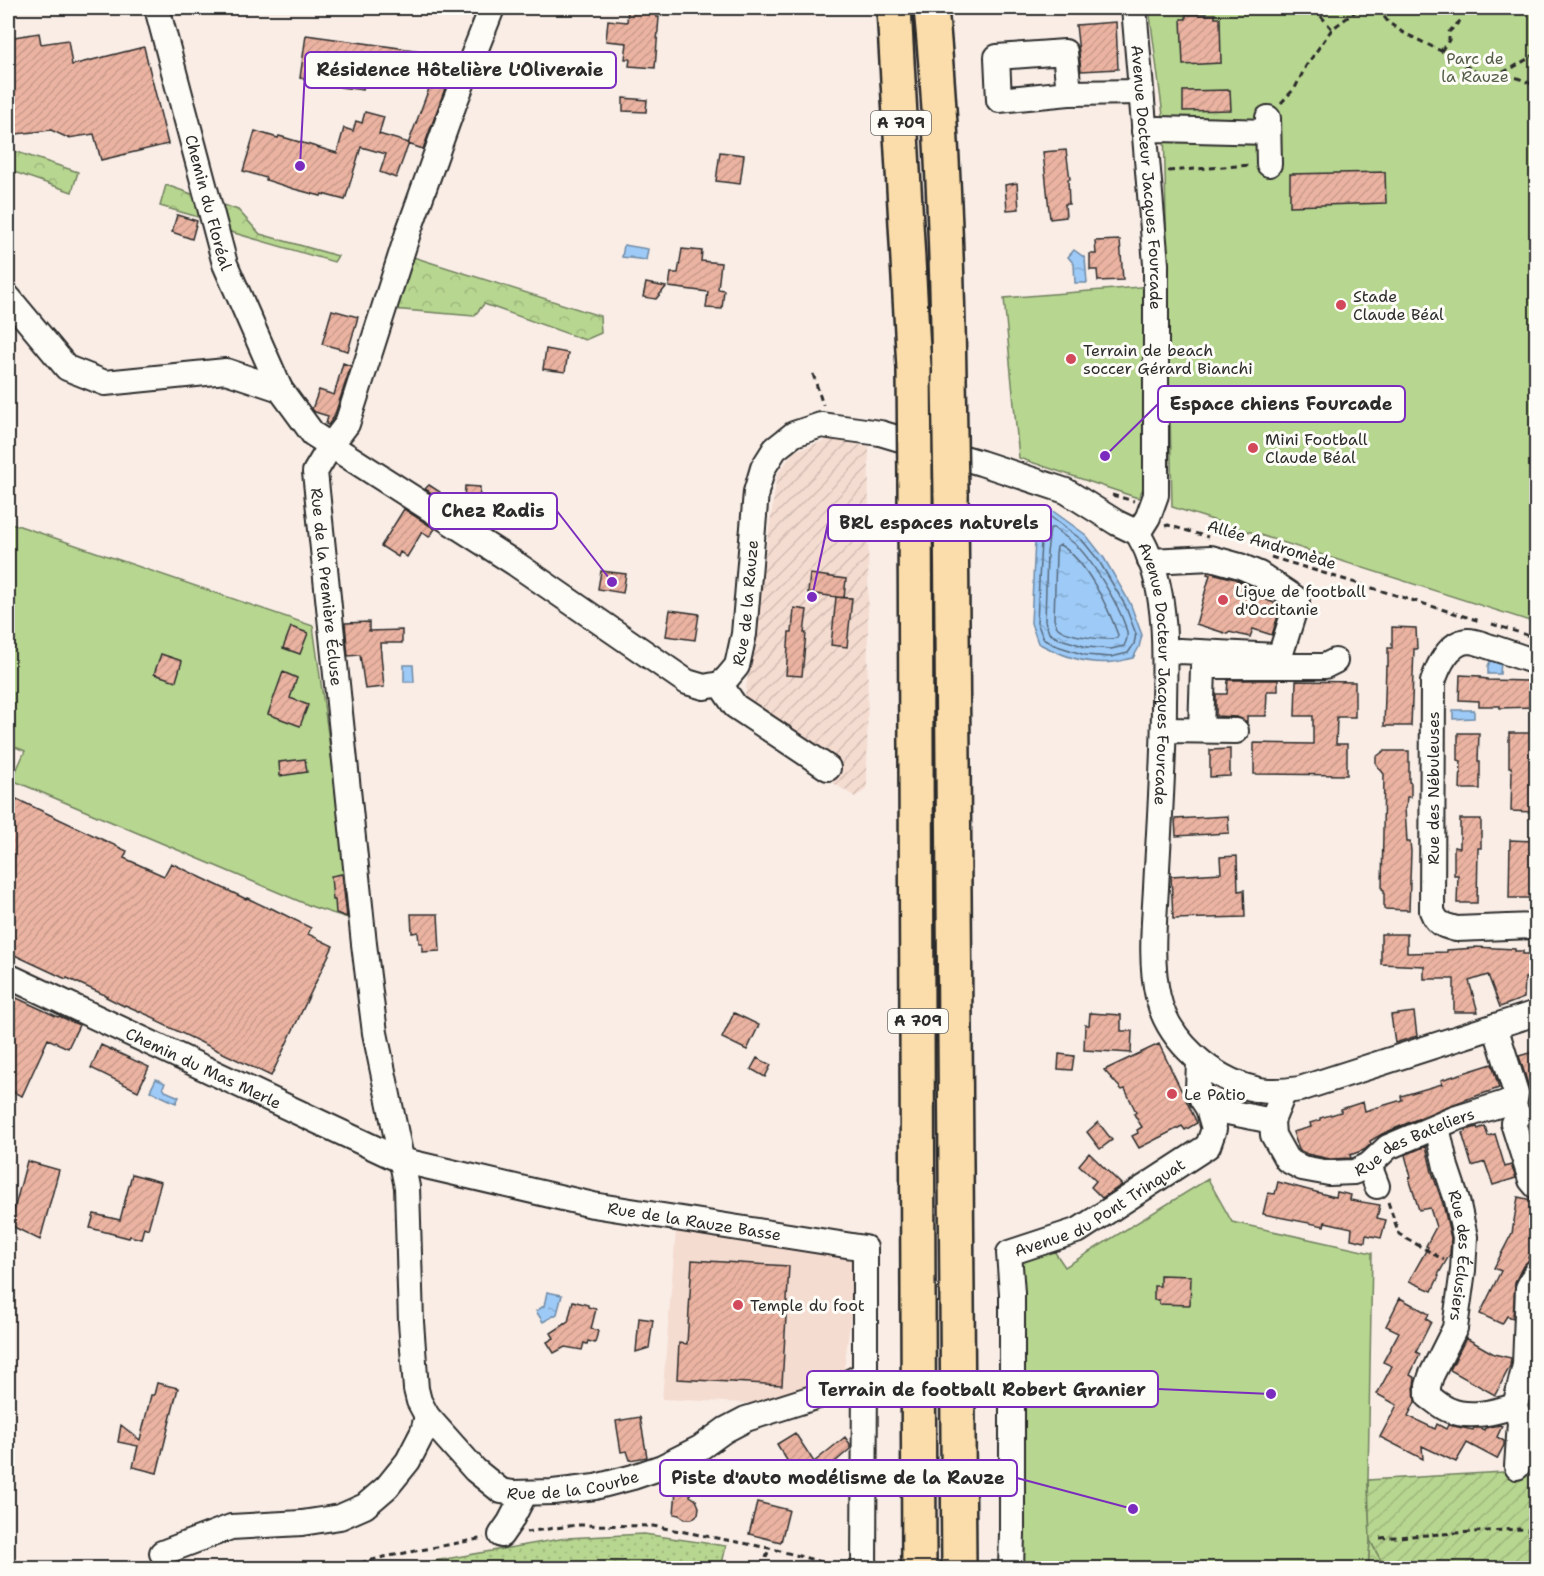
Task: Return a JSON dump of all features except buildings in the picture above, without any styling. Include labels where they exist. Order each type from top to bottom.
[{"type":"highway","name":"A 709","points":[[894,8],[914,368],[919,1565]]},
{"type":"highway","name":"A 709","points":[[931,8],[938,83],[948,300],[959,1569]]},
{"type":"highway","points":[[938,83],[955,36],[955,8]]},
{"type":"street","name":"Chemin du Floréal","points":[[157,8],[225,264],[279,389],[313,434],[331,445]]},
{"type":"street","name":"Rue de la Première Écluse","points":[[400,1160],[375,1033],[364,944],[315,472],[347,424],[409,230],[454,104],[492,8]]},
{"type":"street","name":"Avenue Docteur Jacques Fourcade","points":[[1134,8],[1155,264],[1156,495],[1148,517],[1138,533],[1155,576],[1164,652],[1164,730],[1154,934],[1155,979],[1163,1012],[1175,1034],[1200,1061],[1228,1080],[1257,1089],[1284,1092]]},
{"type":"street","points":[[1069,93],[1141,92]]},
{"type":"street","points":[[1144,131],[1268,125],[1269,164]]},
{"type":"street","points":[[8,297],[67,368],[105,383],[226,371],[279,389]]},
{"type":"street","name":"Rue de la Rauze","points":[[331,445],[516,564],[687,682],[704,687],[720,684],[737,666],[744,634],[756,492],[763,468],[775,449],[794,434],[821,425],[880,433],[1066,491],[1117,523],[1138,533]]},
{"type":"street","points":[[1150,561],[1211,558],[1240,566],[1259,574],[1297,602],[1281,653],[1276,656],[1164,652]]},
{"type":"street","name":"Rue des Nébuleuses","points":[[1536,662],[1478,642],[1467,641],[1455,646],[1445,655],[1437,669],[1433,682],[1432,911],[1436,920],[1443,926],[1455,929],[1536,926]]},
{"type":"street","points":[[1201,730],[1203,668],[1210,666],[1325,666],[1335,661]]},
{"type":"street","points":[[720,684],[735,706],[828,768]]},
{"type":"street","points":[[1164,730],[1236,731]]},
{"type":"street","name":"Chemin du Mas Merle","points":[[8,976],[400,1160]]},
{"type":"street","points":[[1200,1061],[1198,1090],[1209,1108],[1272,1121],[1284,1092],[1300,1089],[1536,1013]]},
{"type":"street","points":[[1495,1026],[1523,1113],[1513,1123],[1531,1180],[1536,1186]]},
{"type":"street","name":"Rue des Bateliers","points":[[1272,1121],[1273,1135],[1287,1161],[1302,1168],[1329,1173],[1354,1172],[1373,1175],[1388,1147],[1454,1119],[1502,1104],[1523,1113]]},
{"type":"street","name":"Avenue du Pont Trinquat","points":[[1011,1569],[1012,1293],[1009,1253],[1079,1230],[1208,1146],[1214,1129],[1209,1108]]},
{"type":"street","name":"Rue des Éclusiers","points":[[1437,1127],[1465,1237],[1455,1328],[1431,1376],[1428,1396],[1449,1410],[1467,1414],[1494,1412],[1515,1406]]},
{"type":"street","name":"Rue de la Rauze Basse","points":[[400,1160],[593,1204],[865,1248],[865,1374]]},
{"type":"street","name":"Rue de la Courbe","points":[[400,1160],[407,1188],[411,1322],[419,1401],[427,1416],[475,1470],[501,1491],[553,1492],[595,1487],[633,1477],[662,1467],[700,1448],[725,1430],[746,1419],[828,1393],[865,1374]]},
{"type":"street","points":[[1516,1467],[1520,1422],[1515,1406],[1525,1365],[1528,1288],[1536,1272]]},
{"type":"street","points":[[864,1569],[865,1374]]},
{"type":"street","points":[[162,1553],[231,1527],[311,1522],[340,1517],[365,1506],[387,1487],[408,1461],[423,1431],[427,1416]]},
{"type":"street","points":[[501,1535],[525,1493]]},
{"type":"path","points":[[1314,8],[1332,29]]},
{"type":"path","points":[[1268,125],[1295,88],[1306,66],[1332,29],[1360,8]]},
{"type":"path","points":[[1380,8],[1388,22],[1395,27],[1478,73],[1518,78],[1536,86]]},
{"type":"path","points":[[1441,51],[1449,40],[1449,32],[1461,20]]},
{"type":"path","points":[[1495,76],[1536,54]]},
{"type":"path","points":[[1163,171],[1269,164]]},
{"type":"path","points":[[1107,493],[1139,502]]},
{"type":"path","name":"Allée Andromède","points":[[1138,533],[1167,525],[1213,539]]},
{"type":"path","name":"Allée Andromède","points":[[1270,556],[1536,638]]},
{"type":"path","points":[[1373,1175],[1385,1192],[1399,1234],[1463,1270]]},
{"type":"path","points":[[340,1569],[384,1557],[501,1535],[577,1525],[653,1526],[769,1548],[846,1569]]},
{"type":"path","points":[[1380,1538],[1519,1529],[1536,1531]]},
{"type":"path","points":[[763,1569],[769,1548]]},
{"type":"shaded area","points":[[830,439],[869,447],[867,789],[855,797],[741,723],[777,475],[794,451]]},
{"type":"shaded area","points":[[676,1231],[858,1260],[844,1369],[765,1404],[662,1399]]},
{"type":"green space","name":"Parc de la Rauze","points":[[1149,8],[1536,8],[1536,623],[1172,507],[1164,123]]},
{"type":"green space","points":[[8,149],[78,172],[72,192],[8,170]]},
{"type":"green space","points":[[166,185],[238,210],[260,234],[338,256],[334,262],[224,230],[205,219],[160,206]]},
{"type":"green space","points":[[410,256],[600,316],[601,333],[585,340],[484,304],[474,316],[392,309]]},
{"type":"green space","points":[[1145,287],[1147,481],[1138,498],[1019,458],[1004,298]]},
{"type":"green space","points":[[8,522],[313,626],[354,920],[313,907],[12,780],[25,751],[8,744]]},
{"type":"green space","points":[[1208,1179],[1232,1222],[1372,1253],[1368,1568],[1015,1568],[1018,1259],[1052,1248],[1065,1267]]},
{"type":"green space","points":[[1536,1470],[1536,1568],[1385,1568],[1370,1540],[1368,1480]]},
{"type":"green space","points":[[644,1534],[726,1546],[721,1568],[394,1568],[566,1538]]},
{"type":"green space","points":[[1370,1540],[1385,1568],[1368,1568]]},
{"type":"water","points":[[624,245],[648,249],[646,260],[622,257]]},
{"type":"water","points":[[1074,250],[1085,258],[1087,283],[1075,283],[1074,264],[1068,257]]},
{"type":"water","points":[[1040,509],[1050,509],[1086,535],[1104,558],[1130,603],[1142,635],[1133,658],[1118,662],[1094,662],[1065,655],[1038,643],[1031,623],[1036,518]]},
{"type":"water","points":[[1492,657],[1501,661],[1500,674],[1488,674],[1488,666]]},
{"type":"water","points":[[404,665],[413,665],[414,682],[404,682]]},
{"type":"water","points":[[1453,710],[1474,710],[1474,718],[1453,719]]},
{"type":"water","points":[[156,1079],[165,1083],[163,1087],[165,1091],[179,1097],[176,1103],[150,1091]]},
{"type":"water","points":[[547,1292],[562,1295],[557,1314],[543,1322],[536,1311],[544,1306]]},
{"type":"place","name":"Résidence Hôtelière L'Oliveraie","points":[[300,166]]},
{"type":"place","name":"Stade Claude Béal","points":[[1341,305]]},
{"type":"place","name":"Terrain de beach soccer Gérard Bianchi","points":[[1071,359]]},
{"type":"place","name":"Mini Football Claude Béal","points":[[1253,448]]},
{"type":"place","name":"Espace chiens Fourcade","points":[[1105,456]]},
{"type":"place","name":"Chez Radis","points":[[612,582]]},
{"type":"place","name":"BRL espaces naturels","points":[[812,597]]},
{"type":"place","name":"Ligue de football d'Occitanie","points":[[1223,600]]},
{"type":"place","name":"Le Patio","points":[[1172,1094]]},
{"type":"place","name":"Temple du foot","points":[[738,1305]]},
{"type":"place","name":"Terrain de football Robert Granier","points":[[1271,1394]]},
{"type":"place","name":"Piste d'auto modélisme de la Rauze","points":[[1133,1509]]}]
